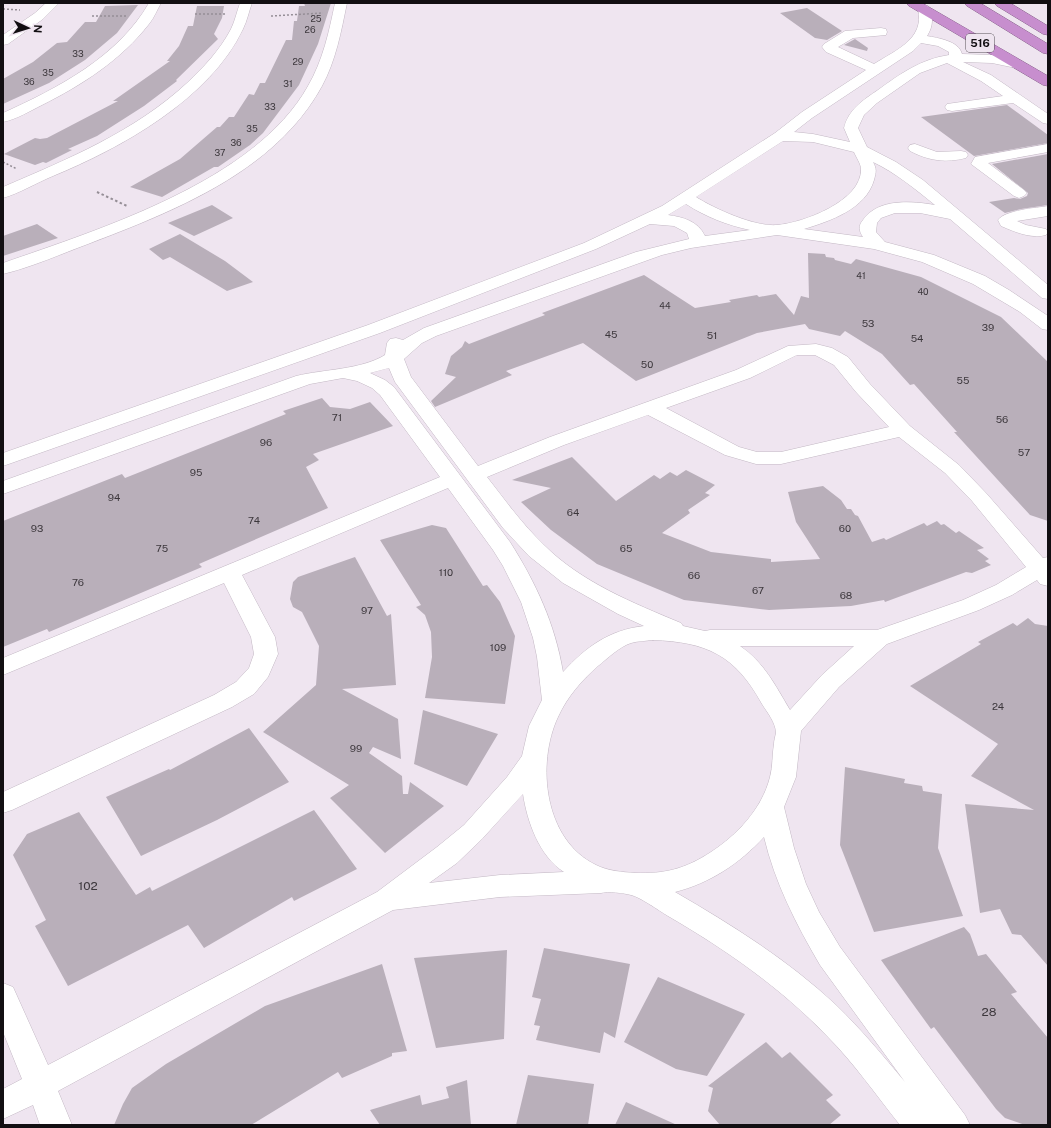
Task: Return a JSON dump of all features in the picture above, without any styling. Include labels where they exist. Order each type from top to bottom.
[{"type":"highway","name":"516","points":[[971,3],[1048,50]]},
{"type":"highway","points":[[1001,3],[1048,31]]},
{"type":"highway","name":"516","points":[[918,6],[1048,82]]},
{"type":"street","points":[[3,41],[39,16],[53,3]]},
{"type":"street","points":[[3,118],[58,90],[103,61],[135,33],[149,15],[155,3]]},
{"type":"street","points":[[3,460],[374,329],[590,246],[648,219],[780,136],[812,119],[919,39],[923,33],[927,21],[918,6]]},
{"type":"street","points":[[3,193],[80,160],[152,118],[187,90],[213,65],[227,46],[245,8]]},
{"type":"street","points":[[3,269],[147,215],[180,200],[216,180],[252,157],[276,137],[304,104],[323,71],[335,40],[340,8]]},
{"type":"street","points":[[876,70],[829,47],[850,34],[881,32]]},
{"type":"street","points":[[919,39],[934,41],[947,46],[955,51],[952,58]]},
{"type":"street","points":[[952,58],[986,78],[1048,120]]},
{"type":"street","points":[[3,488],[304,380],[334,373],[374,367],[394,358],[413,341],[430,332],[642,256],[667,248],[698,242],[777,231],[822,218],[841,209],[855,199],[862,191],[869,176],[869,169],[859,149],[845,128],[851,124],[865,105],[911,73],[930,64],[952,58],[986,58],[1016,64]]},
{"type":"street","points":[[911,73],[936,72],[986,78]]},
{"type":"street","points":[[952,107],[1016,98]]},
{"type":"street","points":[[780,136],[829,141],[859,149],[905,174],[1048,294]]},
{"type":"street","points":[[946,144],[961,155]]},
{"type":"street","points":[[916,148],[929,156],[936,157],[961,155],[980,160],[1048,148]]},
{"type":"street","points":[[980,160],[979,164],[1019,193]]},
{"type":"street","points":[[685,197],[702,208],[723,218],[758,228],[830,236],[879,245],[912,254],[965,273],[1000,290],[1048,325]]},
{"type":"street","points":[[991,211],[1048,202]]},
{"type":"street","points":[[879,245],[868,232],[868,225],[871,219],[877,214],[899,208],[912,207],[926,208],[952,214]]},
{"type":"street","points":[[1045,233],[1015,228],[1007,223],[1006,220],[1013,217],[1048,211]]},
{"type":"street","points":[[648,219],[672,220],[691,227],[698,235],[698,242]]},
{"type":"street","points":[[374,329],[391,331],[396,336],[394,358],[402,378],[523,537],[553,565],[571,578],[608,600],[646,618],[728,650],[748,666],[771,695],[788,730],[786,763],[782,781],[771,807],[755,831],[740,846],[708,867],[679,880],[500,886],[387,900]]},
{"type":"street","points":[[318,348],[308,360],[310,364],[319,371],[366,377],[382,385],[502,547],[529,592],[539,617],[547,643],[552,671],[554,700]]},
{"type":"street","points":[[476,474],[557,441],[753,370],[794,350],[816,348],[841,361],[863,388],[903,430],[941,459],[979,497],[1045,571],[971,605],[879,638],[829,680],[807,704],[788,730]]},
{"type":"street","points":[[650,408],[732,451],[769,459],[793,456],[903,430]]},
{"type":"street","points":[[3,667],[452,479]]},
{"type":"street","points":[[3,804],[223,701],[245,688],[260,671],[266,654],[263,636],[229,572]]},
{"type":"street","points":[[879,638],[695,636],[653,632],[621,639],[601,651],[583,666],[567,682],[554,700],[544,718],[540,732],[534,759],[534,781],[537,804],[549,839],[557,851],[568,862],[597,878],[624,883],[688,913],[760,960],[794,986],[826,1015],[856,1047],[919,1125]]},
{"type":"street","points":[[3,1105],[387,900],[430,869],[472,832],[516,784],[534,759]]},
{"type":"street","points":[[771,807],[780,850],[788,876],[813,929],[830,956],[954,1125]]},
{"type":"street","points":[[3,996],[56,1125]]},
{"type":"path","points":[[195,14],[245,8]]},
{"type":"path","points":[[271,16],[340,8]]},
{"type":"path","points":[[92,16],[149,15]]},
{"type":"path","points":[[97,192],[147,215]]},
{"type":"building","points":[[304,3],[331,3],[318,44],[299,85],[263,133],[250,145],[218,167],[214,167],[162,197],[130,187],[180,159],[217,127],[220,127],[229,117],[234,117],[249,94],[254,95],[260,83],[265,83],[286,40],[292,40],[294,21],[297,21],[299,6],[305,6]]},
{"type":"building","points":[[138,5],[117,33],[85,60],[49,83],[3,104],[3,79],[33,62],[57,43],[67,42],[85,22],[96,22],[105,6]]},
{"type":"building","points":[[197,6],[224,6],[222,18],[214,34],[218,39],[176,80],[177,81],[144,106],[97,136],[68,149],[72,150],[46,163],[43,162],[35,165],[4,154],[35,138],[47,138],[118,101],[113,101],[170,61],[167,61],[179,46],[188,26],[193,26]]},
{"type":"building","points":[[807,8],[842,31],[827,40],[815,38],[780,13]]},
{"type":"building","points":[[855,39],[868,48],[867,51],[844,45]]},
{"type":"building","points":[[1007,105],[1048,135],[1048,143],[974,156],[921,117]]},
{"type":"building","points":[[1048,154],[1048,205],[1005,213],[989,202],[1014,198],[1020,199],[1027,196],[1028,193],[992,164]]},
{"type":"building","points":[[212,205],[233,218],[194,236],[168,223]]},
{"type":"building","points":[[37,224],[58,238],[3,256],[3,236]]},
{"type":"building","points":[[180,234],[225,261],[253,282],[227,291],[170,257],[163,260],[149,249]]},
{"type":"building","points":[[808,253],[825,254],[826,257],[851,264],[856,259],[921,277],[1001,317],[1048,362],[1048,521],[1030,515],[954,432],[957,432],[914,384],[910,385],[882,354],[845,331],[840,336],[809,329],[805,324],[757,333],[636,381],[583,343],[506,371],[512,375],[435,407],[431,401],[456,377],[445,374],[451,356],[462,347],[465,341],[469,344],[545,315],[542,313],[644,275],[695,308],[731,302],[729,300],[757,295],[759,297],[776,294],[794,315],[801,296],[809,298]]},
{"type":"building","points":[[322,398],[330,407],[350,409],[370,402],[393,426],[313,454],[319,460],[306,467],[328,508],[199,564],[202,567],[49,632],[47,629],[3,647],[3,521],[122,474],[125,478],[286,414],[283,411]]},
{"type":"building","points":[[572,457],[616,501],[654,475],[660,479],[670,472],[677,476],[686,470],[715,485],[705,493],[710,495],[688,510],[690,513],[662,533],[711,552],[771,559],[771,562],[820,559],[796,522],[788,492],[823,486],[841,500],[847,509],[851,509],[855,515],[858,516],[872,542],[884,538],[886,540],[924,523],[927,526],[937,521],[941,525],[944,524],[956,533],[959,531],[984,548],[977,550],[989,559],[985,561],[991,565],[972,573],[966,572],[885,602],[884,600],[851,606],[769,610],[684,600],[597,564],[551,530],[521,502],[551,488],[512,480]]},
{"type":"building","points":[[432,525],[446,528],[483,586],[487,585],[500,602],[515,636],[505,704],[425,698],[432,657],[431,632],[425,615],[416,607],[421,605],[380,540]]},
{"type":"building","points":[[355,557],[387,616],[391,614],[396,685],[342,689],[398,719],[401,759],[373,747],[369,753],[402,776],[403,794],[408,794],[410,782],[444,806],[385,853],[330,798],[349,785],[263,732],[316,685],[319,646],[302,612],[293,607],[290,599],[293,582],[298,577]]},
{"type":"building","points":[[1028,618],[1035,624],[1048,626],[1048,966],[1021,935],[1012,934],[1000,909],[980,913],[965,804],[1034,810],[971,776],[998,744],[910,686],[981,644],[978,642],[1013,623],[1017,626]]},
{"type":"building","points":[[423,710],[498,734],[467,786],[414,764]]},
{"type":"building","points":[[249,728],[289,782],[217,820],[141,856],[106,797],[169,769],[170,770]]},
{"type":"building","points":[[845,767],[905,779],[904,783],[922,786],[923,791],[942,794],[938,848],[963,916],[874,932],[840,845]]},
{"type":"building","points":[[314,810],[357,869],[294,901],[292,897],[204,948],[188,925],[68,986],[35,926],[46,920],[13,855],[27,834],[79,812],[136,895],[150,887],[152,891]]},
{"type":"building","points":[[964,927],[970,934],[978,956],[986,954],[1017,992],[1011,994],[1048,1038],[1048,1125],[1025,1125],[1005,1118],[996,1109],[934,1027],[931,1029],[881,960]]},
{"type":"building","points":[[544,948],[630,964],[615,1038],[604,1032],[600,1053],[536,1040],[540,1026],[534,1025],[541,999],[532,997]]},
{"type":"building","points":[[507,950],[504,1039],[436,1048],[414,958]]},
{"type":"building","points":[[382,964],[407,1051],[392,1053],[392,1056],[342,1078],[338,1072],[251,1125],[114,1125],[132,1088],[166,1064],[265,1006]]},
{"type":"building","points":[[658,977],[745,1014],[707,1076],[676,1069],[624,1042]]},
{"type":"building","points":[[766,1042],[782,1058],[790,1052],[833,1095],[826,1100],[841,1115],[829,1125],[720,1125],[708,1111],[713,1088],[708,1086]]},
{"type":"building","points":[[528,1075],[594,1084],[588,1125],[516,1125]]},
{"type":"building","points":[[467,1080],[471,1125],[380,1125],[370,1110],[420,1095],[422,1105],[449,1098],[446,1087]]},
{"type":"building","points":[[626,1102],[677,1125],[615,1125]]}]
